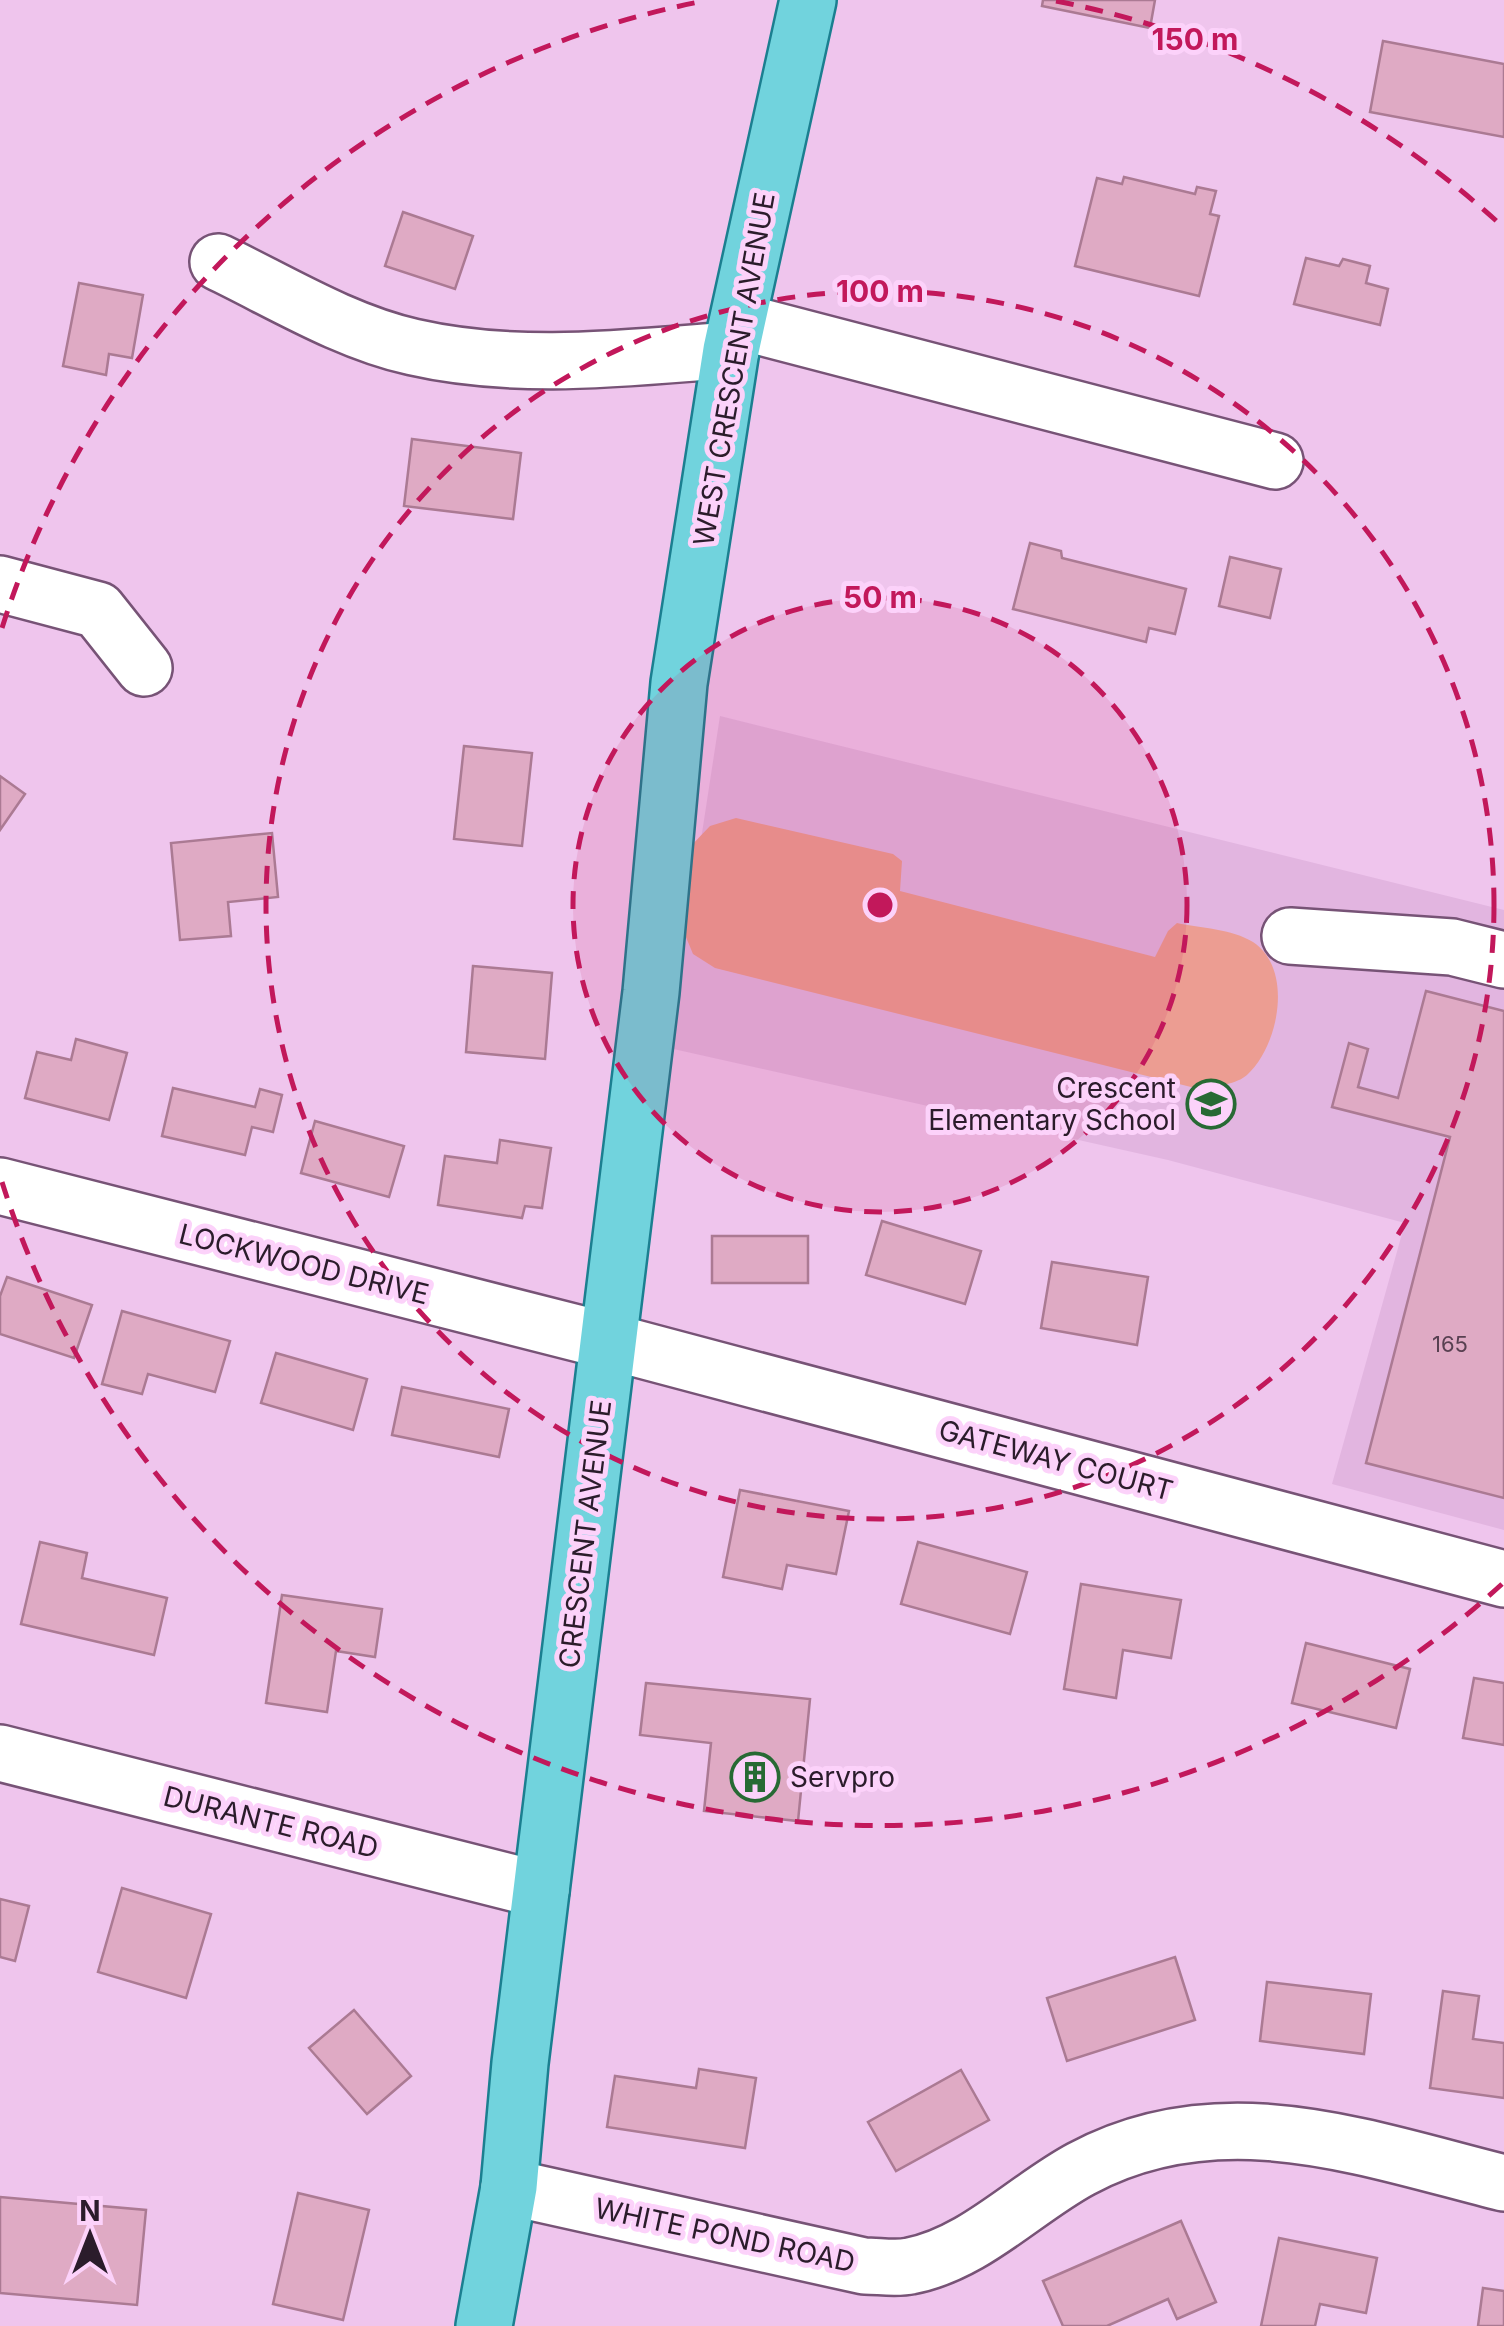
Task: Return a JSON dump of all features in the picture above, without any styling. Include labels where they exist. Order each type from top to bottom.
[{"type":"main road","name":"WEST CRESCENT AVENUE","points":[[673,740],[734,336],[808,0]]},
{"type":"main road","name":"CRESCENT AVENUE","points":[[484,2326],[509,2187],[541,1890],[650,992],[673,740]]},
{"type":"street","points":[[218,262],[334,320],[410,347],[467,357],[584,362],[734,336],[1275,461]]},
{"type":"street","points":[[0,584],[98,610],[144,668]]},
{"type":"street","points":[[1290,936],[1452,946],[1504,960]]},
{"type":"street","name":"LOCKWOOD DRIVE","points":[[0,1186],[608,1341]]},
{"type":"street","name":"GATEWAY COURT","points":[[608,1341],[1504,1579]]},
{"type":"street","name":"DURANTE ROAD","points":[[0,1753],[541,1890]]},
{"type":"street","name":"WHITE POND ROAD","points":[[509,2187],[864,2266],[908,2266],[948,2254],[1082,2168],[1122,2151],[1183,2135],[1247,2129],[1312,2135],[1504,2183]]},
{"type":"shaded area","name":"Crescent Elementary School","points":[[720,716],[1504,910],[1504,1530],[1332,1484],[1405,1223],[1168,1160],[669,1048]]},
{"type":"shaded area","points":[[736,818],[893,854],[902,861],[900,891],[1155,957],[1168,931],[1177,923],[1245,938],[1266,954],[1278,988],[1274,1027],[1267,1046],[1243,1078],[1203,1090],[715,968],[693,954],[683,930],[688,849],[710,826]]},
{"type":"building","points":[[1043,0],[1155,0],[1150,28],[1042,6]]},
{"type":"building","points":[[1383,41],[1504,64],[1504,137],[1370,112]]},
{"type":"building","points":[[1124,177],[1195,194],[1197,187],[1216,191],[1210,214],[1219,216],[1199,296],[1075,266],[1097,178],[1122,184]]},
{"type":"building","points":[[403,212],[473,236],[455,289],[385,266]]},
{"type":"building","points":[[1306,258],[1339,266],[1343,259],[1370,266],[1366,283],[1388,289],[1380,325],[1294,304]]},
{"type":"building","points":[[79,283],[143,295],[132,358],[109,354],[106,375],[63,366]]},
{"type":"building","points":[[412,439],[521,453],[513,519],[404,506]]},
{"type":"building","points":[[1030,543],[1061,551],[1062,558],[1186,589],[1175,634],[1149,628],[1146,642],[1013,609]]},
{"type":"building","points":[[1230,557],[1281,569],[1270,618],[1219,606]]},
{"type":"building","points":[[464,746],[532,753],[522,846],[454,839]]},
{"type":"building","points":[[0,776],[25,794],[0,830]]},
{"type":"building","points":[[272,833],[278,897],[228,902],[231,936],[180,940],[171,843]]},
{"type":"building","points":[[473,966],[552,973],[545,1059],[466,1052]]},
{"type":"building","points":[[1426,991],[1504,1011],[1504,1498],[1366,1463],[1450,1137],[1332,1107],[1349,1043],[1368,1049],[1358,1087],[1398,1098]]},
{"type":"building","points":[[76,1039],[127,1053],[109,1120],[25,1098],[37,1052],[71,1060]]},
{"type":"building","points":[[173,1088],[255,1107],[260,1089],[282,1095],[273,1132],[252,1127],[245,1155],[162,1136]]},
{"type":"building","points":[[315,1121],[404,1146],[389,1197],[301,1173]]},
{"type":"building","points":[[500,1140],[551,1148],[542,1208],[525,1206],[522,1218],[438,1205],[445,1156],[497,1163]]},
{"type":"building","points":[[882,1221],[981,1251],[965,1304],[866,1275]]},
{"type":"building","points":[[712,1236],[808,1236],[808,1283],[712,1283]]},
{"type":"building","points":[[1052,1262],[1148,1277],[1137,1345],[1041,1328]]},
{"type":"building","points":[[7,1277],[92,1305],[74,1358],[0,1334],[0,1296]]},
{"type":"building","points":[[122,1311],[230,1341],[215,1392],[148,1374],[142,1394],[102,1384]]},
{"type":"building","points":[[276,1353],[367,1379],[353,1430],[261,1403]]},
{"type":"building","points":[[402,1387],[509,1409],[499,1457],[392,1435]]},
{"type":"building","points":[[740,1490],[849,1511],[836,1574],[787,1565],[782,1589],[723,1577]]},
{"type":"building","points":[[40,1542],[87,1553],[82,1578],[167,1598],[154,1655],[21,1624]]},
{"type":"building","points":[[918,1542],[1027,1572],[1010,1634],[901,1604]]},
{"type":"building","points":[[1081,1584],[1181,1600],[1171,1658],[1123,1650],[1116,1698],[1064,1689]]},
{"type":"building","points":[[282,1595],[382,1609],[375,1657],[336,1651],[327,1712],[266,1703]]},
{"type":"building","points":[[1306,1643],[1410,1669],[1396,1728],[1292,1703]]},
{"type":"building","points":[[1474,1678],[1504,1683],[1504,1745],[1463,1738]]},
{"type":"building","name":"Servpro","points":[[646,1683],[810,1699],[798,1821],[704,1811],[711,1743],[640,1735]]},
{"type":"building","points":[[122,1888],[211,1914],[186,1998],[98,1972]]},
{"type":"building","points":[[0,1899],[29,1906],[15,1961],[0,1957]]},
{"type":"building","points":[[1175,1957],[1195,2020],[1067,2061],[1047,1998]]},
{"type":"building","points":[[1267,1982],[1371,1994],[1364,2054],[1260,2041]]},
{"type":"building","points":[[1443,1991],[1479,1996],[1473,2039],[1504,2043],[1504,2098],[1430,2088]]},
{"type":"building","points":[[354,2010],[411,2076],[367,2114],[309,2048]]},
{"type":"building","points":[[699,2069],[756,2078],[745,2148],[607,2127],[615,2076],[696,2088]]},
{"type":"building","points":[[961,2070],[989,2120],[896,2171],[868,2122]]},
{"type":"building","points":[[298,2193],[369,2210],[343,2320],[273,2304]]},
{"type":"building","points":[[0,2197],[146,2210],[137,2305],[0,2293]]},
{"type":"building","points":[[1181,2221],[1216,2302],[1177,2319],[1168,2299],[1107,2326],[1063,2326],[1043,2281]]},
{"type":"building","points":[[1279,2238],[1377,2258],[1366,2313],[1320,2304],[1315,2326],[1261,2326]]},
{"type":"building","points":[[1483,2288],[1504,2291],[1504,2326],[1478,2326]]},
{"type":"place","name":"Crescent Elementary School","points":[[1211,1104]]},
{"type":"place","name":"Servpro","points":[[755,1777]]}]
